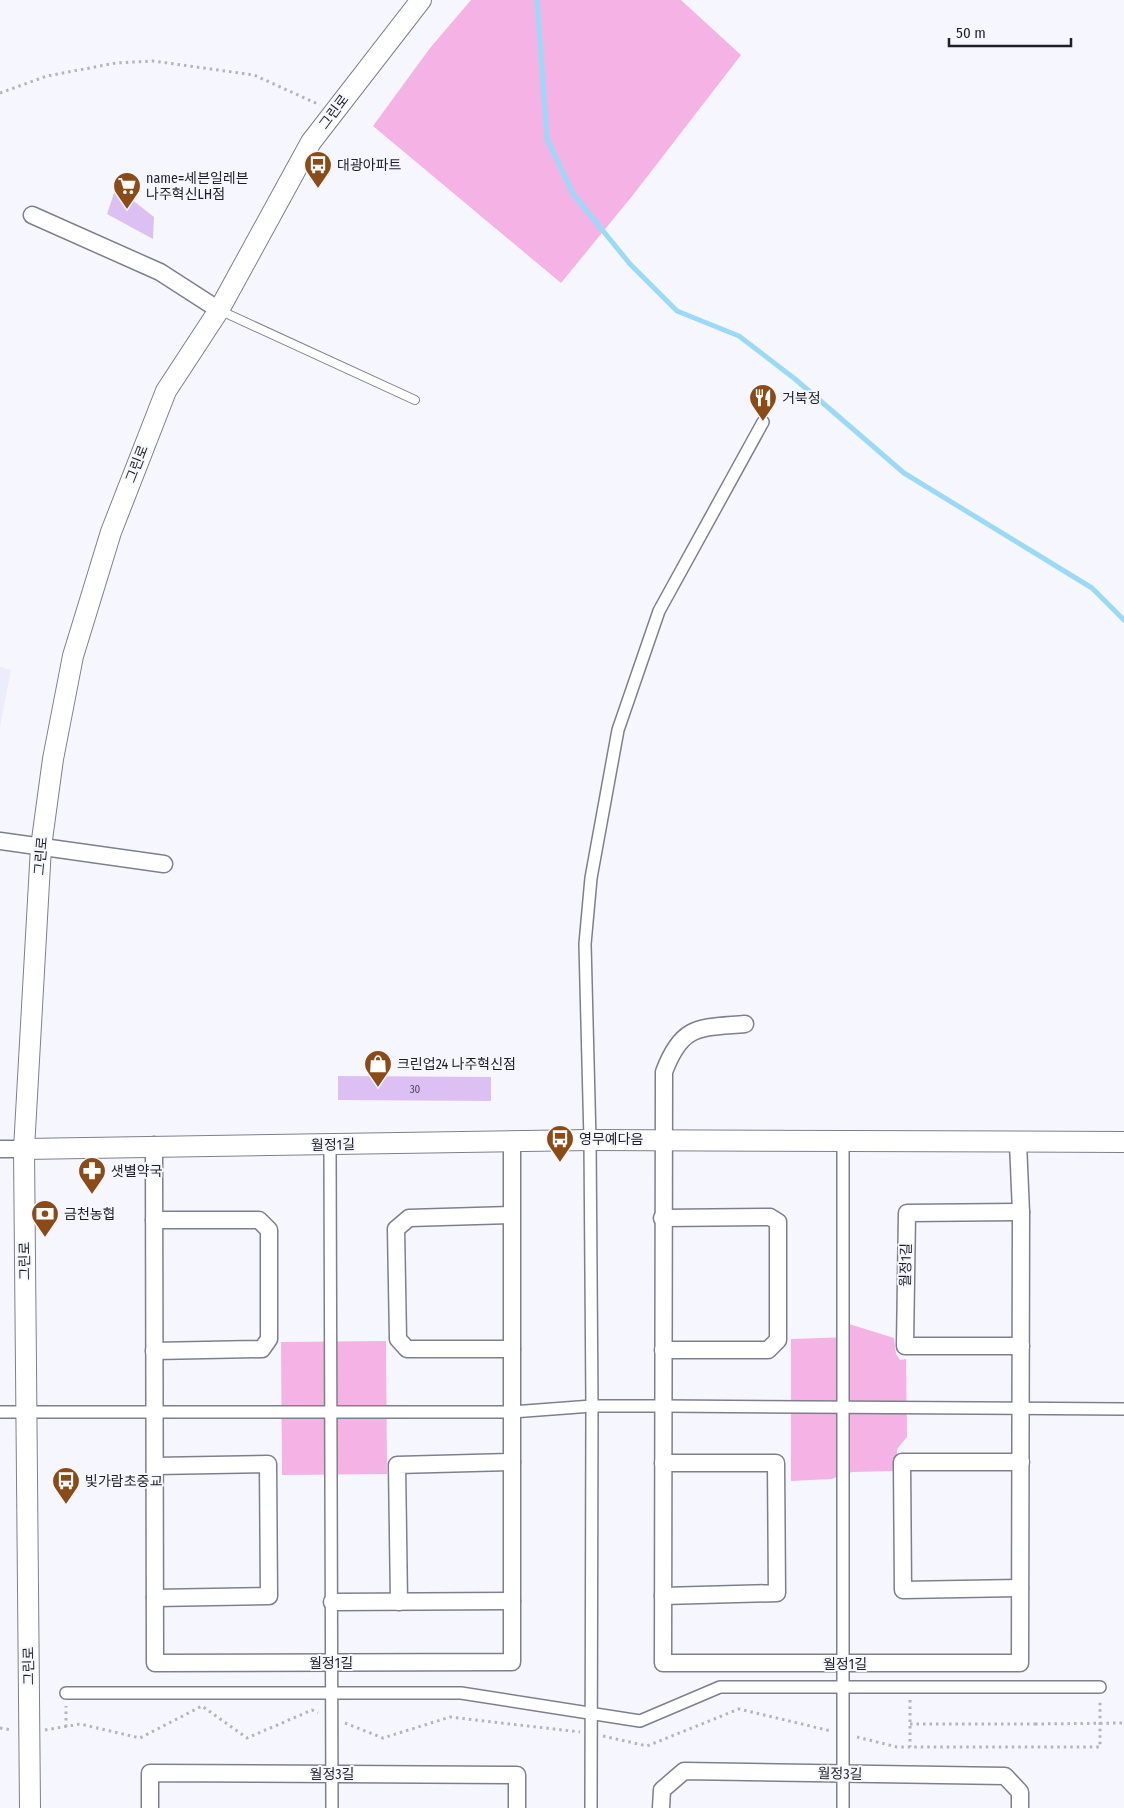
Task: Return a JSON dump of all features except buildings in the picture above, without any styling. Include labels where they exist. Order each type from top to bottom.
[{"type":"street","name":"그린로","points":[[30,1808],[24,1149],[41,847],[53,759],[74,656],[111,532],[166,391],[219,310],[311,142],[422,0]]},
{"type":"street","points":[[32,215],[160,272],[219,310]]},
{"type":"street","points":[[591,1808],[592,1406],[590,1140],[585,944],[591,878],[618,730],[659,611],[763,422]]},
{"type":"street","points":[[0,841],[164,864]]},
{"type":"street","points":[[662,1140],[664,1072],[675,1046],[682,1037],[705,1027],[745,1024]]},
{"type":"street","name":"월정1길","points":[[24,1149],[154,1145],[330,1145],[590,1140],[1124,1142]]},
{"type":"street","name":"월정1길","points":[[662,1140],[663,1663],[1020,1664],[1021,1212],[1018,1143]]},
{"type":"street","name":"월정1길","points":[[154,1145],[155,1663],[512,1662],[512,1141]]},
{"type":"street","points":[[843,1142],[843,1808]]},
{"type":"street","points":[[330,1145],[332,1808]]},
{"type":"street","points":[[0,1149],[24,1149]]},
{"type":"street","name":"월정1길","points":[[1021,1212],[907,1213],[905,1346],[1021,1346]]},
{"type":"street","points":[[511,1215],[409,1218],[396,1229],[398,1339],[407,1349],[512,1349]]},
{"type":"street","points":[[662,1218],[770,1217],[778,1222],[778,1340],[768,1350],[663,1350]]},
{"type":"street","points":[[154,1220],[259,1220],[269,1230],[268,1339],[262,1348],[154,1351]]},
{"type":"street","points":[[0,1412],[512,1412],[592,1406],[1124,1409]]},
{"type":"street","points":[[399,1602],[397,1464],[512,1462]]},
{"type":"street","points":[[663,1462],[776,1462],[777,1594],[663,1596]]},
{"type":"street","points":[[1020,1462],[902,1462],[903,1590],[1020,1588]]},
{"type":"street","points":[[155,1466],[268,1464],[269,1587],[269,1596],[155,1598]]},
{"type":"street","points":[[332,1602],[512,1601]]},
{"type":"street","points":[[66,1693],[461,1693],[640,1721],[720,1687],[1100,1687]]},
{"type":"street","name":"월정3길","points":[[662,1808],[662,1790],[684,1771],[1004,1776],[1020,1792],[1020,1808]]},
{"type":"street","name":"월정3길","points":[[150,1808],[150,1773],[517,1775],[517,1808]]},
{"type":"lane","points":[[219,310],[415,400]]},
{"type":"path","points":[[0,93],[47,76],[116,63],[153,60],[254,75],[334,111]]},
{"type":"path","points":[[910,1687],[910,1747]]},
{"type":"path","points":[[0,1728],[30,1733],[80,1724],[140,1738],[202,1706],[247,1738],[312,1710],[384,1738],[450,1717],[592,1734],[647,1746],[739,1709],[897,1747],[1100,1747],[1100,1687]]},
{"type":"path","points":[[66,1693],[66,1727]]},
{"type":"path","points":[[910,1724],[1124,1724]]},
{"type":"shaded area","points":[[471,0],[681,0],[741,55],[633,195],[561,283],[373,126],[430,48]]},
{"type":"shaded area","points":[[0,667],[11,670],[0,728]]},
{"type":"shaded area","points":[[849,1324],[894,1338],[896,1354],[900,1360],[906,1359],[907,1437],[897,1449],[896,1471],[852,1472],[831,1479],[791,1481],[791,1339],[849,1337]]},
{"type":"shaded area","points":[[386,1341],[387,1474],[282,1475],[281,1342]]},
{"type":"waterway","points":[[537,0],[547,139],[573,194],[630,264],[677,311],[739,336],[795,379],[904,473],[1092,588],[1124,620]]},
{"type":"place","name":"대광아파트","points":[[318,189]]},
{"type":"place","name":"name=세븐일레븐 나주혁신LH점","points":[[127,210]]},
{"type":"place","name":"거북정","points":[[763,422]]},
{"type":"place","name":"크린업24 나주혁신점","points":[[378,1088]]},
{"type":"place","name":"영무예다음","points":[[560,1163]]},
{"type":"place","name":"샛별약국","points":[[92,1195]]},
{"type":"place","name":"금천농협","points":[[45,1238]]},
{"type":"place","name":"빛가람초중교","points":[[66,1505]]}]
